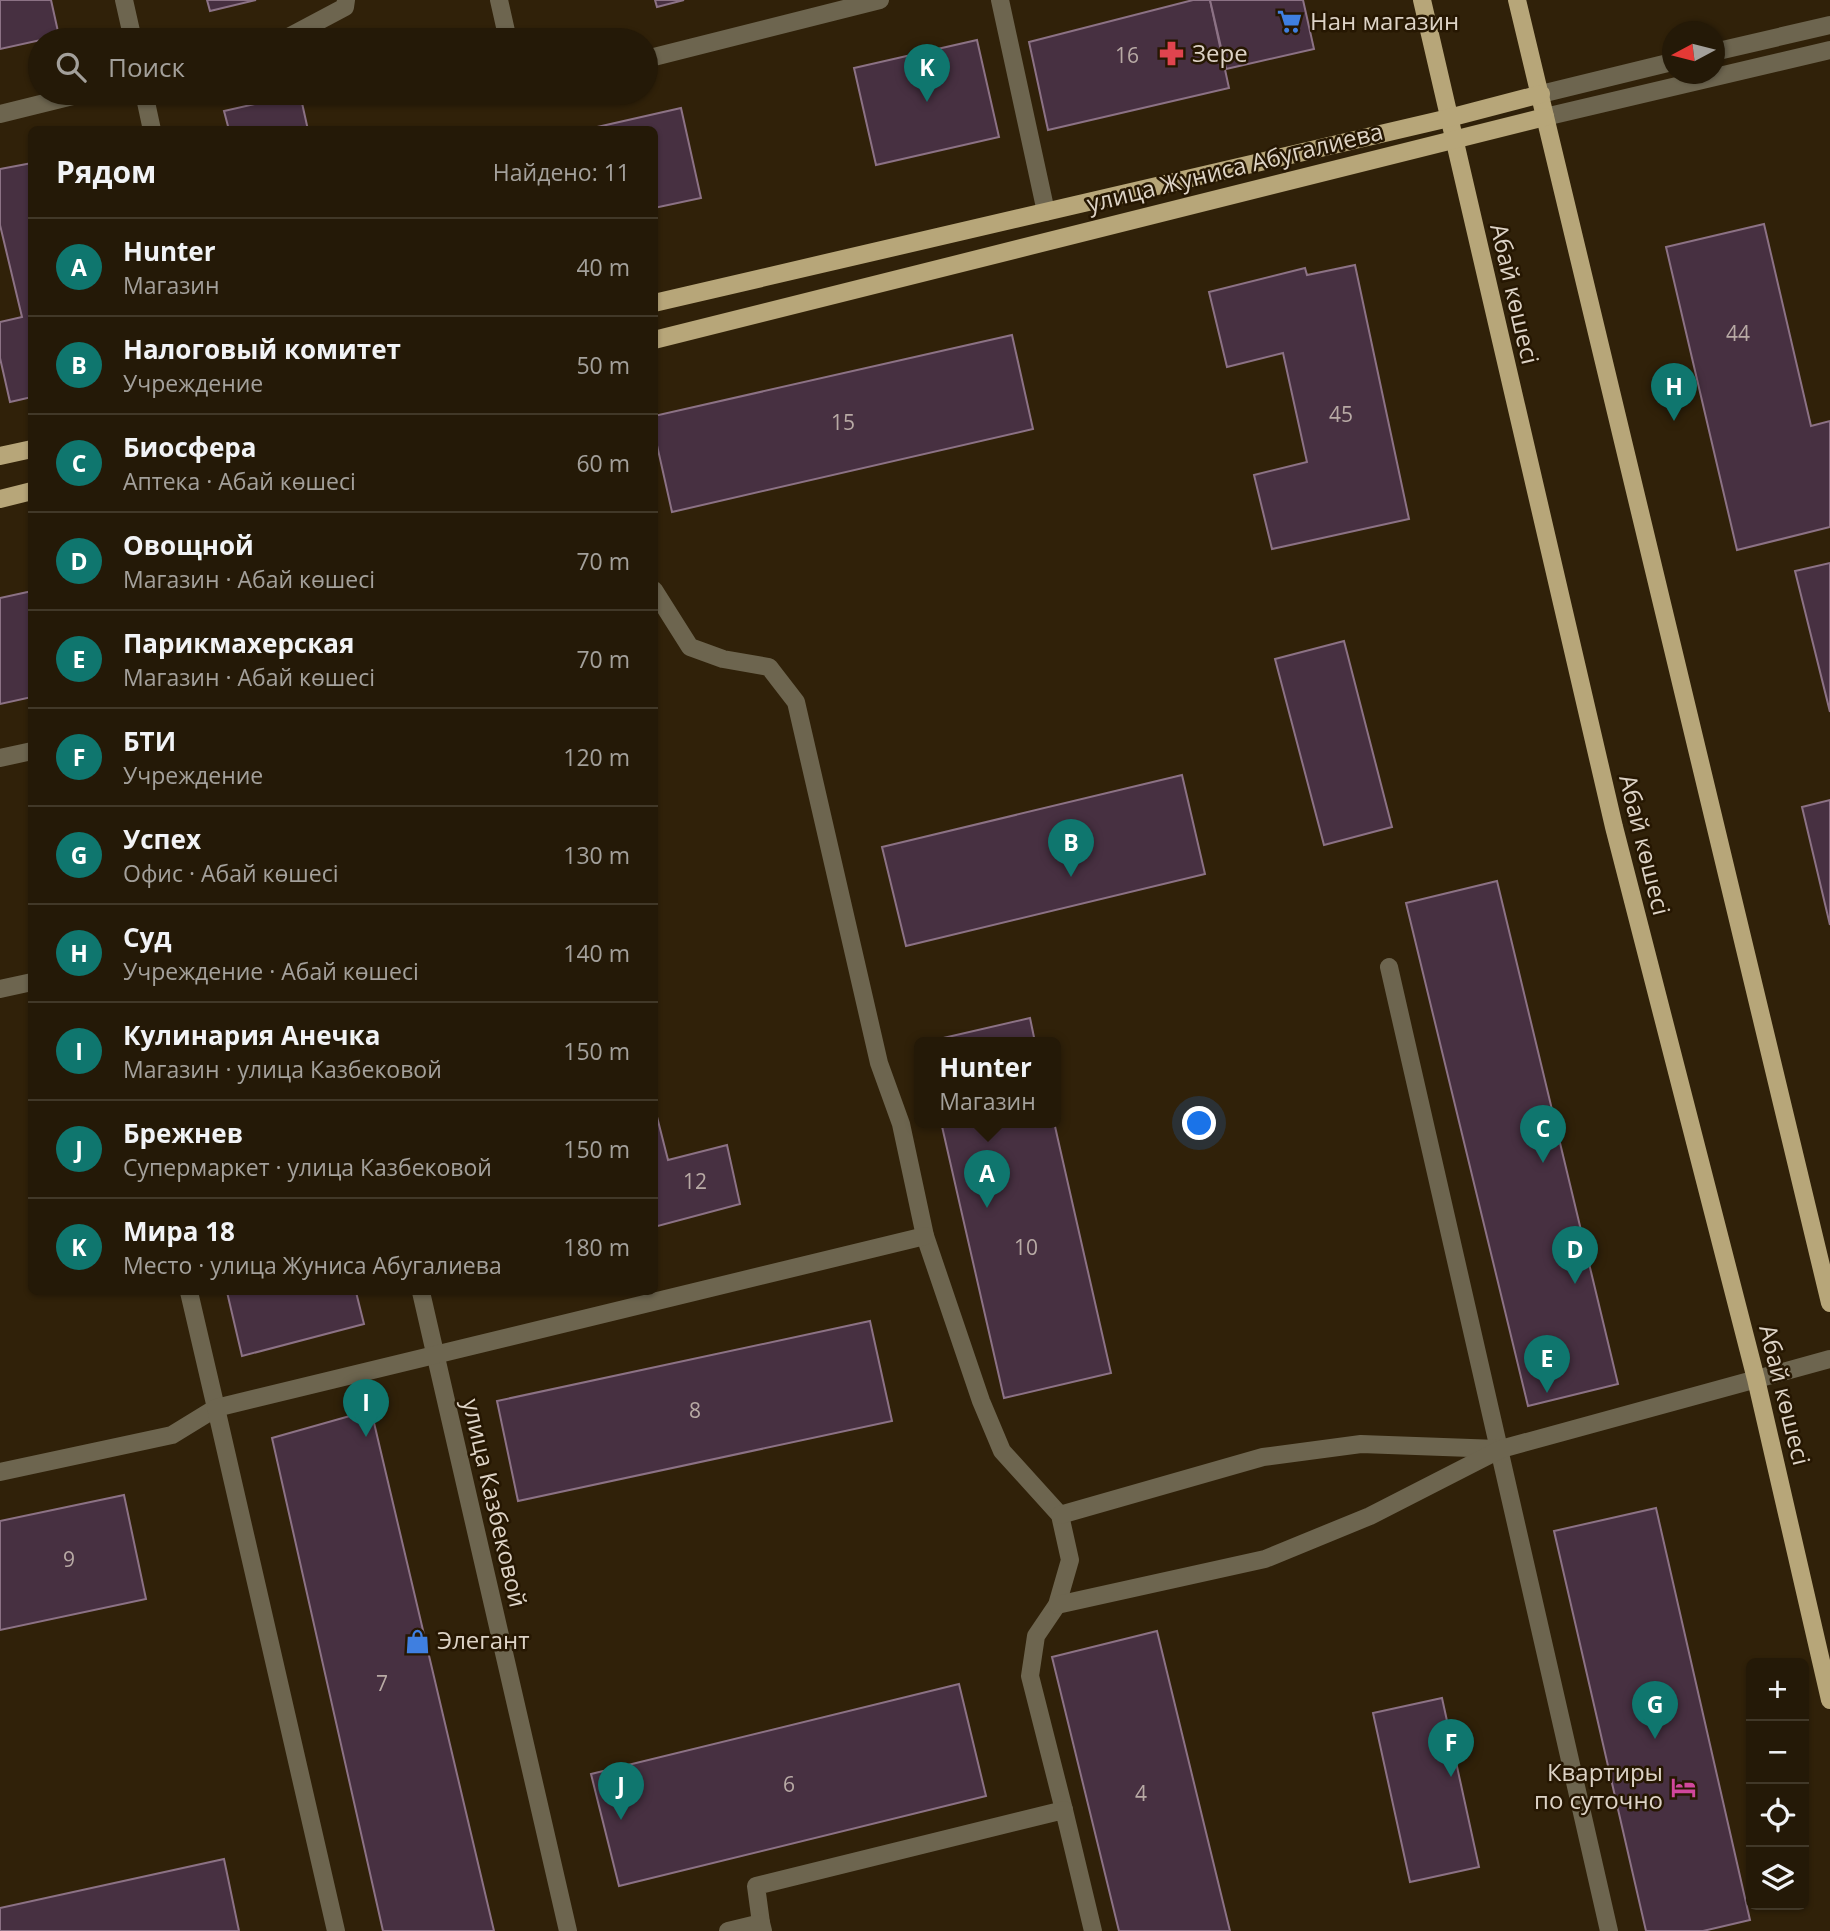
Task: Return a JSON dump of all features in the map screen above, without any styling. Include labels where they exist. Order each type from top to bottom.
[{"type":"main road","name":"Абай көшесі","points":[[1422,0],[1614,827],[1756,1379],[1830,1700]]},
{"type":"main road","points":[[1517,0],[1830,1303]]},
{"type":"main road","name":"улица Жуниса Абугалиева","points":[[658,302],[1449,118],[1541,93]]},
{"type":"main road","name":"улица Жуниса Абугалиева","points":[[658,339],[1545,117]]},
{"type":"main road","points":[[0,456],[28,450]]},
{"type":"main road","points":[[0,499],[28,492]]},
{"type":"street","points":[[124,0],[130,28]]},
{"type":"street","points":[[306,28],[345,7],[346,0]]},
{"type":"street","points":[[499,0],[505,28]]},
{"type":"street","points":[[658,55],[880,0]]},
{"type":"street","points":[[1000,0],[1046,212]]},
{"type":"street","points":[[1725,49],[1830,25]]},
{"type":"street","name":"улица Жуниса Абугалиева","points":[[1545,117],[1830,50]]},
{"type":"street","name":"улица Жуниса Абугалиева","points":[[1541,93],[1662,64]]},
{"type":"street","points":[[0,114],[36,105]]},
{"type":"street","points":[[147,105],[151,126]]},
{"type":"street","points":[[658,596],[690,647],[723,659],[769,667],[796,702],[879,1063],[901,1124],[925,1236],[981,1401],[1002,1451],[1060,1515],[1070,1560],[1057,1605],[1036,1636],[1030,1676],[1093,1931]]},
{"type":"street","points":[[0,758],[28,752]]},
{"type":"street","points":[[1389,967],[1609,1931]]},
{"type":"street","points":[[0,989],[28,983]]},
{"type":"street","points":[[0,1472],[172,1435],[216,1408],[925,1236]]},
{"type":"street","points":[[190,1295],[336,1931]]},
{"type":"street","name":"улица Казбековой","points":[[422,1295],[568,1931]]},
{"type":"street","points":[[1057,1605],[1265,1559],[1370,1516],[1501,1449],[1830,1359]]},
{"type":"street","points":[[1060,1515],[1263,1457],[1362,1444],[1501,1449]]},
{"type":"street","points":[[728,1931],[762,1927],[756,1886],[1064,1810]]},
{"type":"building","points":[[0,0],[51,0],[57,28],[28,28],[28,43],[0,49]]},
{"type":"building","points":[[207,0],[256,0],[210,11]]},
{"type":"building","points":[[655,0],[684,0],[657,7]]},
{"type":"building","points":[[1193,0],[1210,0],[1229,88],[1048,130],[1029,42]]},
{"type":"building","points":[[1210,0],[1303,0],[1314,49],[1226,69]]},
{"type":"building","points":[[977,40],[999,137],[876,165],[854,68]]},
{"type":"building","points":[[251,105],[302,105],[307,126],[228,126],[224,111]]},
{"type":"building","points":[[681,108],[701,198],[658,207],[658,126],[602,126]]},
{"type":"building","points":[[28,164],[28,398],[10,402],[0,358],[0,322],[22,317],[0,225],[0,169]]},
{"type":"building","points":[[1764,224],[1811,426],[1830,421],[1830,527],[1737,550],[1666,247]]},
{"type":"building","points":[[1355,265],[1409,519],[1272,549],[1254,475],[1307,462],[1283,353],[1227,367],[1209,292],[1305,268],[1307,275]]},
{"type":"building","points":[[1012,335],[1033,429],[672,512],[658,450],[658,415]]},
{"type":"building","points":[[1830,563],[1830,712],[1795,571]]},
{"type":"building","points":[[28,592],[28,698],[0,704],[0,598]]},
{"type":"building","points":[[1344,641],[1392,827],[1324,845],[1275,659]]},
{"type":"building","points":[[1182,775],[1205,874],[906,946],[882,847]]},
{"type":"building","points":[[1830,800],[1830,925],[1802,807]]},
{"type":"building","points":[[1497,881],[1618,1384],[1528,1406],[1406,903]]},
{"type":"building","points":[[1030,1018],[1034,1037],[948,1037]]},
{"type":"building","points":[[658,1121],[668,1160],[727,1145],[740,1204],[658,1226]]},
{"type":"building","points":[[942,1128],[1055,1128],[1111,1373],[1004,1398]]},
{"type":"building","points":[[228,1295],[357,1295],[364,1324],[242,1356]]},
{"type":"building","points":[[870,1321],[892,1421],[518,1501],[497,1401]]},
{"type":"building","points":[[371,1410],[494,1931],[383,1931],[272,1438]]},
{"type":"building","points":[[124,1495],[146,1599],[0,1630],[0,1521]]},
{"type":"building","points":[[1656,1508],[1750,1920],[1703,1931],[1646,1931],[1554,1531]]},
{"type":"building","points":[[1157,1631],[1230,1931],[1119,1931],[1052,1657]]},
{"type":"building","points":[[959,1684],[986,1796],[619,1886],[591,1774]]},
{"type":"building","points":[[1442,1698],[1479,1867],[1410,1882],[1373,1713]]},
{"type":"building","points":[[224,1859],[239,1931],[0,1931],[0,1908]]},
{"type":"place","name":"Нан магазин","points":[[1290,22]]},
{"type":"place","name":"Зере","points":[[1172,54]]},
{"type":"place","name":"Мира 18","points":[[927,102]]},
{"type":"place","name":"Суд","points":[[1674,421]]},
{"type":"place","name":"Налоговый комитет","points":[[1071,877]]},
{"type":"place","name":"Биосфера","points":[[1543,1163]]},
{"type":"place","name":"Hunter","points":[[987,1208]]},
{"type":"place","name":"Овощной","points":[[1575,1284]]},
{"type":"place","name":"Парикмахерская","points":[[1547,1393]]},
{"type":"place","name":"Кулинария Анечка","points":[[366,1437]]},
{"type":"place","name":"Элегант","points":[[417,1641]]},
{"type":"place","name":"Успех","points":[[1655,1739]]},
{"type":"place","name":"БТИ","points":[[1451,1777]]},
{"type":"place","name":"Квартиры по суточно","points":[[1683,1787]]},
{"type":"place","name":"Брежнев","points":[[621,1820]]}]
